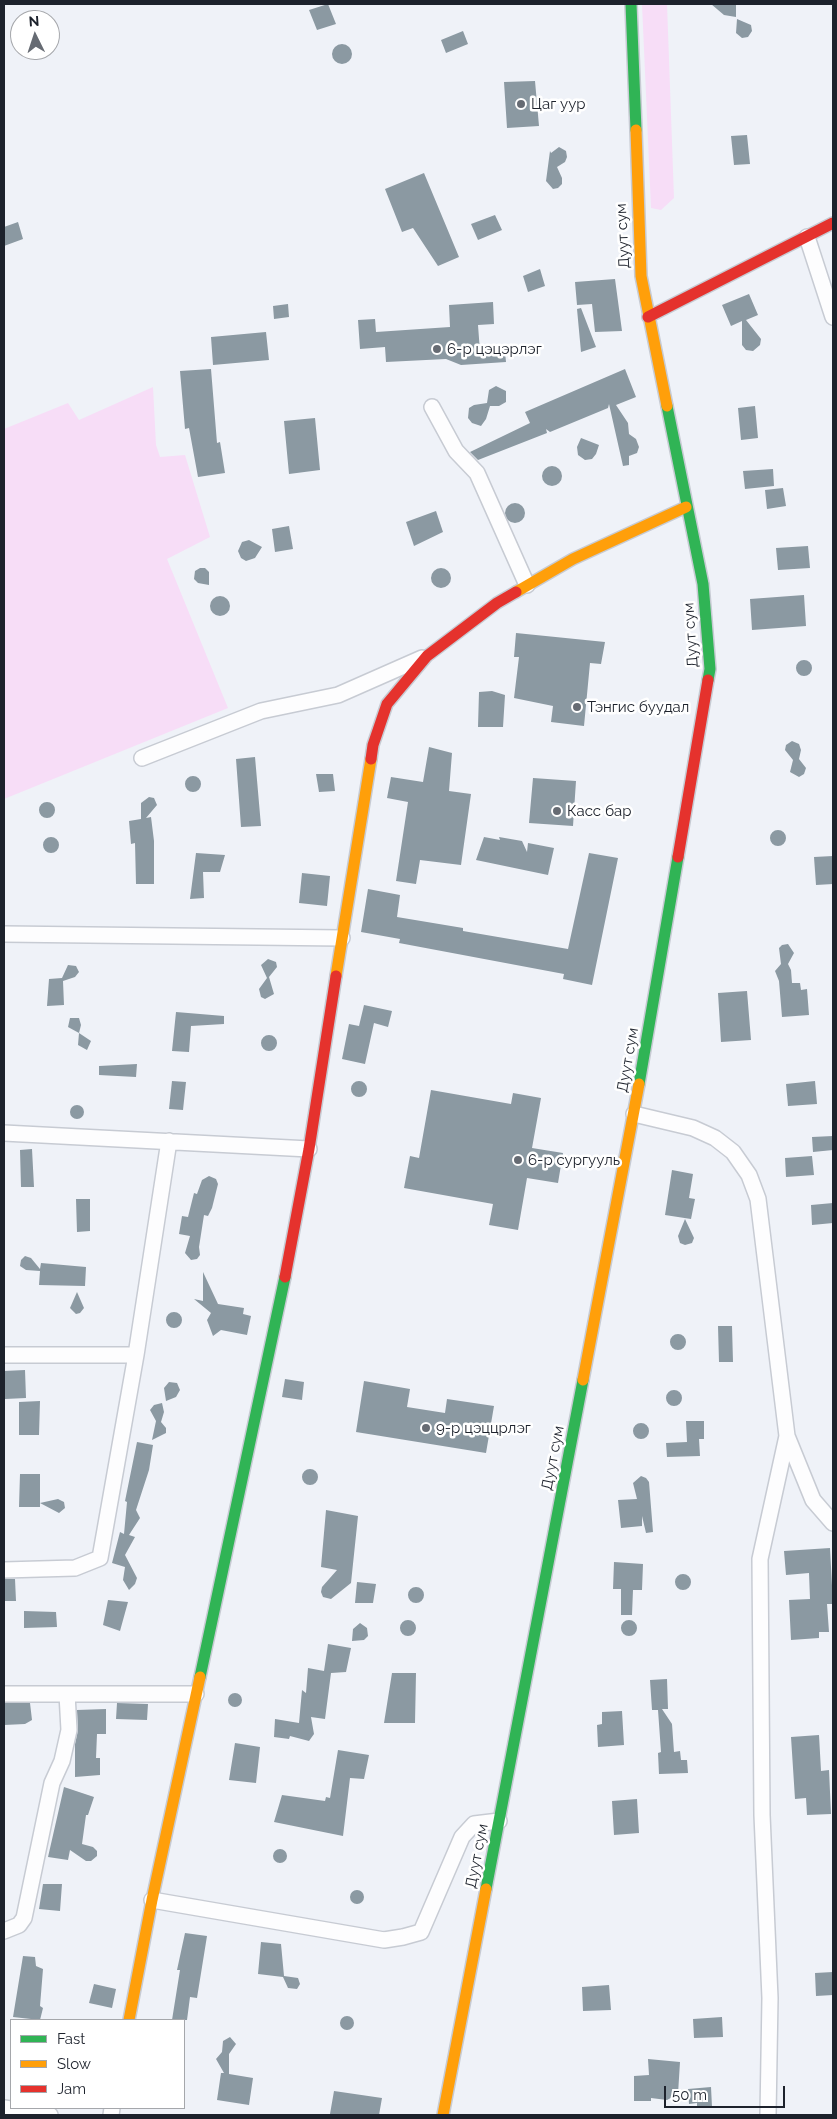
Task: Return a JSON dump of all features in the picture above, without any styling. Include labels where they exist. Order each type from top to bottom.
[{"type":"main road","name":"Дуут сум","points":[[443,2115],[634,1114],[710,669],[703,584],[640,276],[637,232],[631,4]]},
{"type":"main road","points":[[648,317],[833,223]]},
{"type":"main road","points":[[129,2019],[152,1900],[271,1350],[309,1149],[374,745],[388,704],[427,656],[497,604],[573,558],[686,507]]},
{"type":"street","points":[[807,237],[833,317]]},
{"type":"street","points":[[432,407],[456,450],[477,473],[527,585]]},
{"type":"street","points":[[142,758],[260,711],[338,695],[427,656]]},
{"type":"street","points":[[4,934],[342,938]]},
{"type":"street","points":[[634,1114],[693,1128],[715,1138],[733,1152],[749,1175],[758,1199],[786,1436],[813,1500],[833,1524]]},
{"type":"street","points":[[4,1133],[309,1149]]},
{"type":"street","points":[[4,1570],[75,1568],[100,1558],[136,1355],[169,1141]]},
{"type":"street","points":[[4,1355],[136,1355]]},
{"type":"street","points":[[768,2115],[770,1998],[762,1815],[760,1559],[786,1436]]},
{"type":"street","points":[[4,1694],[196,1694]]},
{"type":"street","points":[[4,1931],[19,1925],[24,1918],[52,1782],[62,1760],[69,1730],[67,1694]]},
{"type":"street","points":[[152,1900],[384,1940],[403,1937],[421,1932],[454,1861],[462,1837],[474,1824],[499,1820]]},
{"type":"street","points":[[11,2109],[50,2115]]},
{"type":"shaded area","points":[[642,4],[667,4],[674,198],[661,210],[651,208]]},
{"type":"shaded area","points":[[153,387],[156,445],[160,457],[185,455],[210,537],[167,559],[228,708],[4,799],[4,429],[68,403],[79,420]]},
{"type":"building","points":[[328,4],[336,24],[317,30],[309,10]]},
{"type":"building","points":[[711,4],[736,4],[736,17],[724,15]]},
{"type":"building","points":[[737,19],[751,25],[752,31],[748,37],[742,38],[736,33]]},
{"type":"building","points":[[463,31],[468,44],[446,53],[441,40]]},
{"type":"building","points":[[342,44],[349,47],[352,54],[349,61],[342,64],[335,61],[332,54],[335,47]]},
{"type":"building","name":"Цаг уур","points":[[535,81],[539,126],[507,128],[504,82]]},
{"type":"building","points":[[747,135],[750,164],[734,165],[731,136]]},
{"type":"building","points":[[559,147],[566,151],[567,157],[565,162],[557,167],[562,178],[562,184],[558,188],[553,189],[546,181],[550,151],[551,153]]},
{"type":"building","points":[[424,173],[459,257],[438,266],[413,228],[402,232],[385,189]]},
{"type":"building","points":[[495,215],[502,230],[478,240],[471,224]]},
{"type":"building","points":[[18,222],[23,239],[4,246],[4,227]]},
{"type":"building","points":[[540,269],[545,286],[528,292],[523,276]]},
{"type":"building","points":[[615,279],[622,331],[595,332],[592,304],[577,305],[575,282]]},
{"type":"building","points":[[749,294],[758,315],[746,320],[761,339],[760,345],[753,351],[746,350],[742,345],[742,321],[731,326],[722,305]]},
{"type":"building","points":[[493,302],[494,324],[478,325],[480,352],[505,352],[506,362],[461,365],[446,359],[386,362],[385,347],[360,349],[358,320],[375,319],[376,332],[450,327],[449,305]]},
{"type":"building","points":[[288,304],[289,317],[274,319],[273,306]]},
{"type":"building","points":[[581,308],[596,347],[581,352],[577,309]]},
{"type":"building","points":[[266,332],[269,360],[213,365],[211,337]]},
{"type":"building","points":[[211,369],[217,443],[220,442],[225,473],[198,477],[189,428],[185,429],[180,371]]},
{"type":"building","points":[[625,369],[636,397],[616,405],[628,423],[629,434],[636,439],[639,447],[637,453],[629,456],[629,465],[623,466],[609,404],[608,408],[550,432],[546,429],[547,433],[478,460],[470,452],[530,423],[525,412]]},
{"type":"building","points":[[496,386],[506,391],[506,402],[499,406],[490,406],[486,419],[481,426],[472,423],[468,418],[469,408],[474,405],[487,403],[489,390]]},
{"type":"building","points":[[755,406],[758,438],[741,440],[738,408]]},
{"type":"building","points":[[315,418],[320,470],[289,474],[284,421]]},
{"type":"building","points":[[581,438],[599,445],[592,459],[585,460],[578,455],[577,447]]},
{"type":"building","points":[[552,466],[559,469],[562,476],[559,483],[552,486],[545,483],[542,476],[545,469]]},
{"type":"building","points":[[773,469],[774,486],[745,489],[743,471]]},
{"type":"building","points":[[783,488],[786,506],[767,509],[765,490]]},
{"type":"building","points":[[515,503],[522,506],[525,513],[522,520],[515,523],[508,520],[505,513],[508,506]]},
{"type":"building","points":[[436,511],[443,532],[414,546],[406,522]]},
{"type":"building","points":[[289,526],[293,549],[275,552],[272,529]]},
{"type":"building","points":[[249,540],[262,547],[255,558],[246,561],[241,558],[238,551],[242,542]]},
{"type":"building","points":[[808,546],[810,568],[778,570],[776,548]]},
{"type":"building","points":[[205,568],[209,572],[209,585],[198,583],[194,579],[195,571]]},
{"type":"building","points":[[441,568],[448,571],[451,578],[448,585],[441,588],[434,585],[431,578],[434,571]]},
{"type":"building","points":[[804,595],[806,626],[752,630],[750,599]]},
{"type":"building","points":[[220,596],[227,599],[230,606],[227,613],[220,616],[213,613],[210,606],[213,599]]},
{"type":"building","points":[[516,633],[605,642],[601,664],[590,663],[584,726],[551,722],[553,706],[514,698],[519,657],[514,657]]},
{"type":"building","points":[[804,660],[810,662],[812,668],[810,674],[804,676],[798,674],[796,668],[798,662]]},
{"type":"building","points":[[492,691],[505,695],[503,727],[478,727],[479,692]]},
{"type":"building","points":[[792,741],[799,744],[801,750],[799,759],[806,768],[804,774],[799,777],[790,772],[793,760],[785,750],[786,745]]},
{"type":"building","points":[[429,747],[452,753],[449,791],[471,794],[461,865],[420,860],[416,884],[396,881],[408,802],[387,798],[391,777],[423,782]]},
{"type":"building","points":[[255,757],[261,826],[241,827],[236,759]]},
{"type":"building","points":[[316,774],[333,774],[335,791],[319,792]]},
{"type":"building","points":[[193,776],[199,778],[201,784],[199,790],[193,792],[187,790],[185,784],[187,778]]},
{"type":"building","points":[[533,778],[576,781],[573,826],[529,823]]},
{"type":"building","points":[[149,797],[154,798],[157,805],[146,818],[151,817],[154,841],[154,884],[136,884],[135,843],[131,844],[129,821],[141,819],[141,803]]},
{"type":"building","points":[[47,802],[53,804],[55,810],[53,816],[47,818],[41,816],[39,810],[41,804]]},
{"type":"building","points":[[778,830],[784,832],[786,838],[784,844],[778,846],[772,844],[770,838],[772,832]]},
{"type":"building","points":[[51,837],[57,839],[59,845],[57,851],[51,853],[45,851],[43,845],[45,839]]},
{"type":"building","points":[[484,837],[500,840],[499,837],[522,841],[527,852],[528,843],[554,848],[548,875],[476,860]]},
{"type":"building","points":[[196,853],[225,855],[220,872],[203,872],[204,898],[190,899]]},
{"type":"building","points":[[589,853],[618,858],[592,985],[563,979],[564,974],[399,943],[400,939],[361,932],[368,889],[400,895],[397,917],[463,928],[463,931],[568,949]]},
{"type":"building","points":[[833,856],[833,884],[816,885],[814,857]]},
{"type":"building","points":[[302,873],[330,876],[327,906],[299,903]]},
{"type":"building","points":[[788,944],[794,953],[788,964],[791,970],[792,983],[800,983],[801,990],[807,989],[809,1015],[782,1017],[779,981],[775,971],[781,964],[779,948],[782,945]]},
{"type":"building","points":[[268,959],[276,962],[277,967],[269,977],[274,994],[265,999],[261,997],[259,989],[267,978],[261,965]]},
{"type":"building","points":[[68,965],[76,966],[79,972],[75,977],[63,981],[64,1005],[47,1006],[49,979],[62,978]]},
{"type":"building","points":[[747,991],[751,1040],[721,1042],[718,993]]},
{"type":"building","points":[[364,1005],[392,1011],[388,1027],[374,1023],[365,1064],[342,1059],[349,1024],[359,1026]]},
{"type":"building","points":[[176,1012],[224,1016],[224,1024],[191,1026],[189,1052],[172,1051]]},
{"type":"building","points":[[70,1018],[79,1018],[81,1025],[79,1033],[68,1027]]},
{"type":"building","points":[[79,1033],[91,1041],[87,1050],[78,1045]]},
{"type":"building","points":[[269,1035],[275,1037],[277,1043],[275,1049],[269,1051],[263,1049],[261,1043],[263,1037]]},
{"type":"building","points":[[137,1064],[136,1077],[99,1075],[99,1066]]},
{"type":"building","points":[[172,1081],[186,1082],[183,1110],[169,1109]]},
{"type":"building","points":[[359,1081],[365,1083],[367,1089],[365,1095],[359,1097],[353,1095],[351,1089],[353,1083]]},
{"type":"building","points":[[815,1081],[817,1104],[788,1106],[786,1084]]},
{"type":"building","name":"6-р сургууль","points":[[431,1090],[511,1104],[513,1093],[541,1098],[532,1148],[563,1153],[558,1183],[527,1178],[518,1230],[489,1225],[493,1204],[404,1188],[410,1156],[419,1158]]},
{"type":"building","points":[[77,1105],[82,1107],[84,1112],[82,1117],[77,1119],[72,1117],[70,1112],[72,1107]]},
{"type":"building","points":[[833,1136],[833,1150],[813,1152],[812,1137]]},
{"type":"building","points":[[32,1149],[34,1187],[21,1187],[20,1150]]},
{"type":"building","points":[[812,1156],[814,1175],[786,1177],[785,1158]]},
{"type":"building","points":[[672,1170],[693,1174],[689,1198],[695,1199],[691,1219],[665,1215]]},
{"type":"building","points":[[209,1176],[216,1179],[218,1184],[212,1208],[208,1216],[204,1215],[199,1247],[200,1255],[197,1259],[191,1260],[185,1253],[190,1236],[179,1234],[182,1216],[188,1217],[194,1193],[197,1194],[202,1180]]},
{"type":"building","points":[[76,1199],[90,1199],[90,1231],[77,1232]]},
{"type":"building","points":[[833,1203],[833,1223],[812,1225],[811,1205]]},
{"type":"building","points":[[685,1219],[694,1238],[692,1243],[685,1245],[680,1243],[678,1236]]},
{"type":"building","points":[[25,1256],[31,1258],[40,1269],[41,1263],[86,1267],[85,1286],[39,1285],[40,1271],[26,1270],[20,1266],[21,1260]]},
{"type":"building","points":[[203,1272],[218,1304],[244,1308],[243,1314],[251,1316],[247,1335],[221,1330],[213,1336],[207,1320],[211,1313],[194,1299],[203,1301]]},
{"type":"building","points":[[77,1292],[84,1308],[80,1313],[76,1314],[70,1308]]},
{"type":"building","points":[[174,1312],[180,1314],[182,1320],[180,1326],[174,1328],[168,1326],[166,1320],[168,1314]]},
{"type":"building","points":[[718,1326],[732,1326],[733,1362],[719,1362]]},
{"type":"building","points":[[678,1334],[684,1336],[686,1342],[684,1348],[678,1350],[672,1348],[670,1342],[672,1336]]},
{"type":"building","points":[[25,1370],[26,1398],[5,1399],[4,1371]]},
{"type":"building","points":[[285,1379],[304,1382],[302,1400],[282,1397]]},
{"type":"building","points":[[364,1381],[410,1389],[407,1407],[445,1413],[447,1399],[494,1406],[486,1453],[356,1432]]},
{"type":"building","points":[[169,1382],[177,1383],[180,1390],[176,1397],[166,1401],[164,1388]]},
{"type":"building","points":[[674,1390],[680,1392],[682,1398],[680,1404],[674,1406],[668,1404],[666,1398],[668,1392]]},
{"type":"building","points":[[40,1401],[39,1435],[19,1435],[19,1402]]},
{"type":"building","points":[[162,1403],[164,1412],[161,1422],[166,1428],[166,1433],[152,1440],[156,1421],[150,1410],[154,1405]]},
{"type":"building","points":[[686,1421],[704,1421],[704,1439],[699,1439],[700,1456],[667,1457],[666,1443],[687,1442]]},
{"type":"building","points":[[641,1423],[647,1425],[649,1431],[647,1437],[641,1439],[635,1437],[633,1431],[635,1425]]},
{"type":"building","points":[[137,1442],[153,1445],[149,1470],[136,1510],[140,1518],[129,1535],[135,1537],[125,1555],[137,1578],[135,1584],[129,1590],[123,1580],[125,1567],[112,1563],[120,1532],[124,1534],[127,1502],[125,1501]]},
{"type":"building","points":[[310,1469],[316,1471],[318,1477],[316,1483],[310,1485],[304,1483],[302,1477],[304,1471]]},
{"type":"building","points":[[20,1474],[40,1474],[40,1507],[19,1507]]},
{"type":"building","points":[[641,1476],[649,1482],[653,1532],[646,1533],[642,1516],[642,1526],[621,1528],[618,1500],[637,1499],[633,1483]]},
{"type":"building","points":[[58,1499],[64,1502],[65,1508],[59,1513],[40,1503]]},
{"type":"building","points":[[326,1510],[358,1516],[351,1583],[331,1599],[323,1597],[321,1592],[322,1587],[337,1570],[321,1567]]},
{"type":"building","points":[[830,1548],[833,1604],[827,1604],[829,1632],[819,1632],[819,1638],[791,1640],[789,1600],[810,1599],[809,1573],[786,1575],[784,1551]]},
{"type":"building","points":[[614,1562],[643,1564],[642,1590],[633,1590],[632,1615],[621,1615],[621,1589],[613,1589]]},
{"type":"building","points":[[683,1574],[689,1576],[691,1582],[689,1588],[683,1590],[677,1588],[675,1582],[677,1576]]},
{"type":"building","points":[[4,1579],[15,1579],[16,1601],[4,1601]]},
{"type":"building","points":[[357,1582],[376,1584],[373,1603],[355,1603]]},
{"type":"building","points":[[416,1587],[422,1589],[424,1595],[422,1601],[416,1603],[410,1601],[408,1595],[410,1589]]},
{"type":"building","points":[[108,1600],[128,1602],[120,1631],[103,1625]]},
{"type":"building","points":[[24,1611],[56,1612],[57,1627],[24,1628]]},
{"type":"building","points":[[408,1620],[414,1622],[416,1628],[414,1634],[408,1636],[402,1634],[400,1628],[402,1622]]},
{"type":"building","points":[[629,1620],[635,1622],[637,1628],[635,1634],[629,1636],[623,1634],[621,1628],[623,1622]]},
{"type":"building","points":[[360,1623],[367,1628],[368,1636],[364,1640],[352,1641],[353,1629]]},
{"type":"building","points":[[328,1644],[351,1648],[346,1672],[331,1673],[325,1719],[311,1717],[314,1734],[309,1741],[290,1736],[289,1739],[274,1737],[275,1719],[299,1723],[302,1690],[306,1693],[308,1668],[324,1671]]},
{"type":"building","points":[[392,1673],[416,1673],[415,1723],[384,1723]]},
{"type":"building","points":[[667,1679],[668,1709],[662,1709],[672,1724],[674,1752],[680,1751],[681,1760],[687,1760],[688,1773],[659,1774],[658,1753],[661,1752],[658,1710],[652,1710],[650,1680]]},
{"type":"building","points":[[232,1693],[238,1693],[242,1700],[238,1707],[232,1707],[228,1703],[228,1697]]},
{"type":"building","points":[[4,1703],[30,1703],[32,1720],[25,1724],[4,1725]]},
{"type":"building","points":[[117,1703],[148,1704],[147,1720],[116,1719]]},
{"type":"building","points":[[106,1709],[106,1734],[97,1734],[96,1758],[100,1758],[100,1775],[75,1777],[75,1744],[78,1730],[77,1710]]},
{"type":"building","points":[[622,1711],[624,1745],[598,1747],[597,1725],[602,1724],[602,1712]]},
{"type":"building","points":[[819,1735],[821,1771],[829,1770],[831,1814],[807,1815],[806,1798],[795,1799],[791,1737]]},
{"type":"building","points":[[235,1743],[260,1747],[256,1783],[229,1780]]},
{"type":"building","points":[[338,1750],[369,1755],[364,1779],[350,1778],[343,1836],[274,1822],[282,1795],[325,1801],[326,1797],[330,1798]]},
{"type":"building","points":[[64,1787],[94,1797],[88,1815],[86,1815],[82,1844],[93,1847],[97,1851],[97,1856],[91,1861],[86,1861],[70,1850],[68,1860],[48,1857]]},
{"type":"building","points":[[637,1799],[639,1833],[614,1835],[612,1801]]},
{"type":"building","points":[[277,1849],[283,1849],[287,1856],[283,1863],[277,1863],[273,1859],[273,1853]]},
{"type":"building","points":[[43,1884],[62,1884],[60,1911],[39,1909]]},
{"type":"building","points":[[354,1890],[360,1890],[364,1897],[360,1904],[354,1904],[350,1900],[350,1894]]},
{"type":"building","points":[[185,1933],[207,1936],[197,1998],[190,1997],[187,2020],[172,2019],[180,1970],[177,1970]]},
{"type":"building","points":[[261,1942],[281,1944],[284,1976],[298,1978],[300,1984],[297,1989],[288,1988],[283,1977],[258,1974]]},
{"type":"building","points":[[23,1956],[35,1957],[36,1966],[43,1969],[40,2006],[43,2008],[40,2019],[13,2017]]},
{"type":"building","points":[[833,1972],[833,1995],[816,1996],[815,1973]]},
{"type":"building","points":[[94,1984],[116,1989],[112,2008],[89,2003]]},
{"type":"building","points":[[609,1985],[611,2010],[583,2011],[582,1987]]},
{"type":"building","points":[[344,2016],[350,2016],[354,2023],[350,2030],[344,2030],[340,2026],[340,2020]]},
{"type":"building","points":[[722,2017],[723,2037],[694,2038],[693,2019]]},
{"type":"building","points":[[230,2037],[236,2044],[229,2054],[229,2074],[253,2078],[249,2105],[217,2100],[221,2073],[224,2073],[216,2059],[222,2052],[223,2041]]},
{"type":"building","points":[[648,2059],[680,2062],[678,2094],[667,2100],[651,2098],[651,2101],[634,2101],[634,2076],[649,2075]]},
{"type":"building","points":[[711,2087],[712,2107],[697,2108],[697,2103],[689,2104],[688,2089]]},
{"type":"building","points":[[334,2091],[382,2098],[379,2115],[330,2114]]},
{"type":"traffic: fast","points":[[631,4],[636,130]]},
{"type":"traffic: fast","points":[[667,406],[703,584],[710,669],[708,680]]},
{"type":"traffic: fast","points":[[639,1084],[678,857]]},
{"type":"traffic: fast","points":[[200,1677],[285,1277]]},
{"type":"traffic: fast","points":[[486,1889],[583,1380]]},
{"type":"traffic: slow","points":[[636,130],[641,276],[667,406]]},
{"type":"traffic: slow","points":[[516,592],[573,559],[686,507]]},
{"type":"traffic: slow","points":[[336,976],[371,759]]},
{"type":"traffic: slow","points":[[583,1380],[639,1084]]},
{"type":"traffic: slow","points":[[129,2019],[152,1900],[200,1677]]},
{"type":"traffic: slow","points":[[443,2115],[486,1889]]},
{"type":"traffic: jam","points":[[648,317],[833,223]]},
{"type":"traffic: jam","points":[[371,759],[373,745],[387,704],[427,656],[497,603],[516,592]]},
{"type":"traffic: jam","points":[[678,857],[708,680]]},
{"type":"traffic: jam","points":[[285,1277],[309,1149],[336,976]]},
{"type":"place","name":"Цаг уур","points":[[521,104]]},
{"type":"place","name":"6-р цэцэрлэг","points":[[437,349]]},
{"type":"place","name":"Тэнгис буудал","points":[[577,707]]},
{"type":"place","name":"Касс бар","points":[[557,811]]},
{"type":"place","name":"6-р сургууль","points":[[518,1160]]},
{"type":"place","name":"9-р цэццрлэг","points":[[426,1428]]}]
